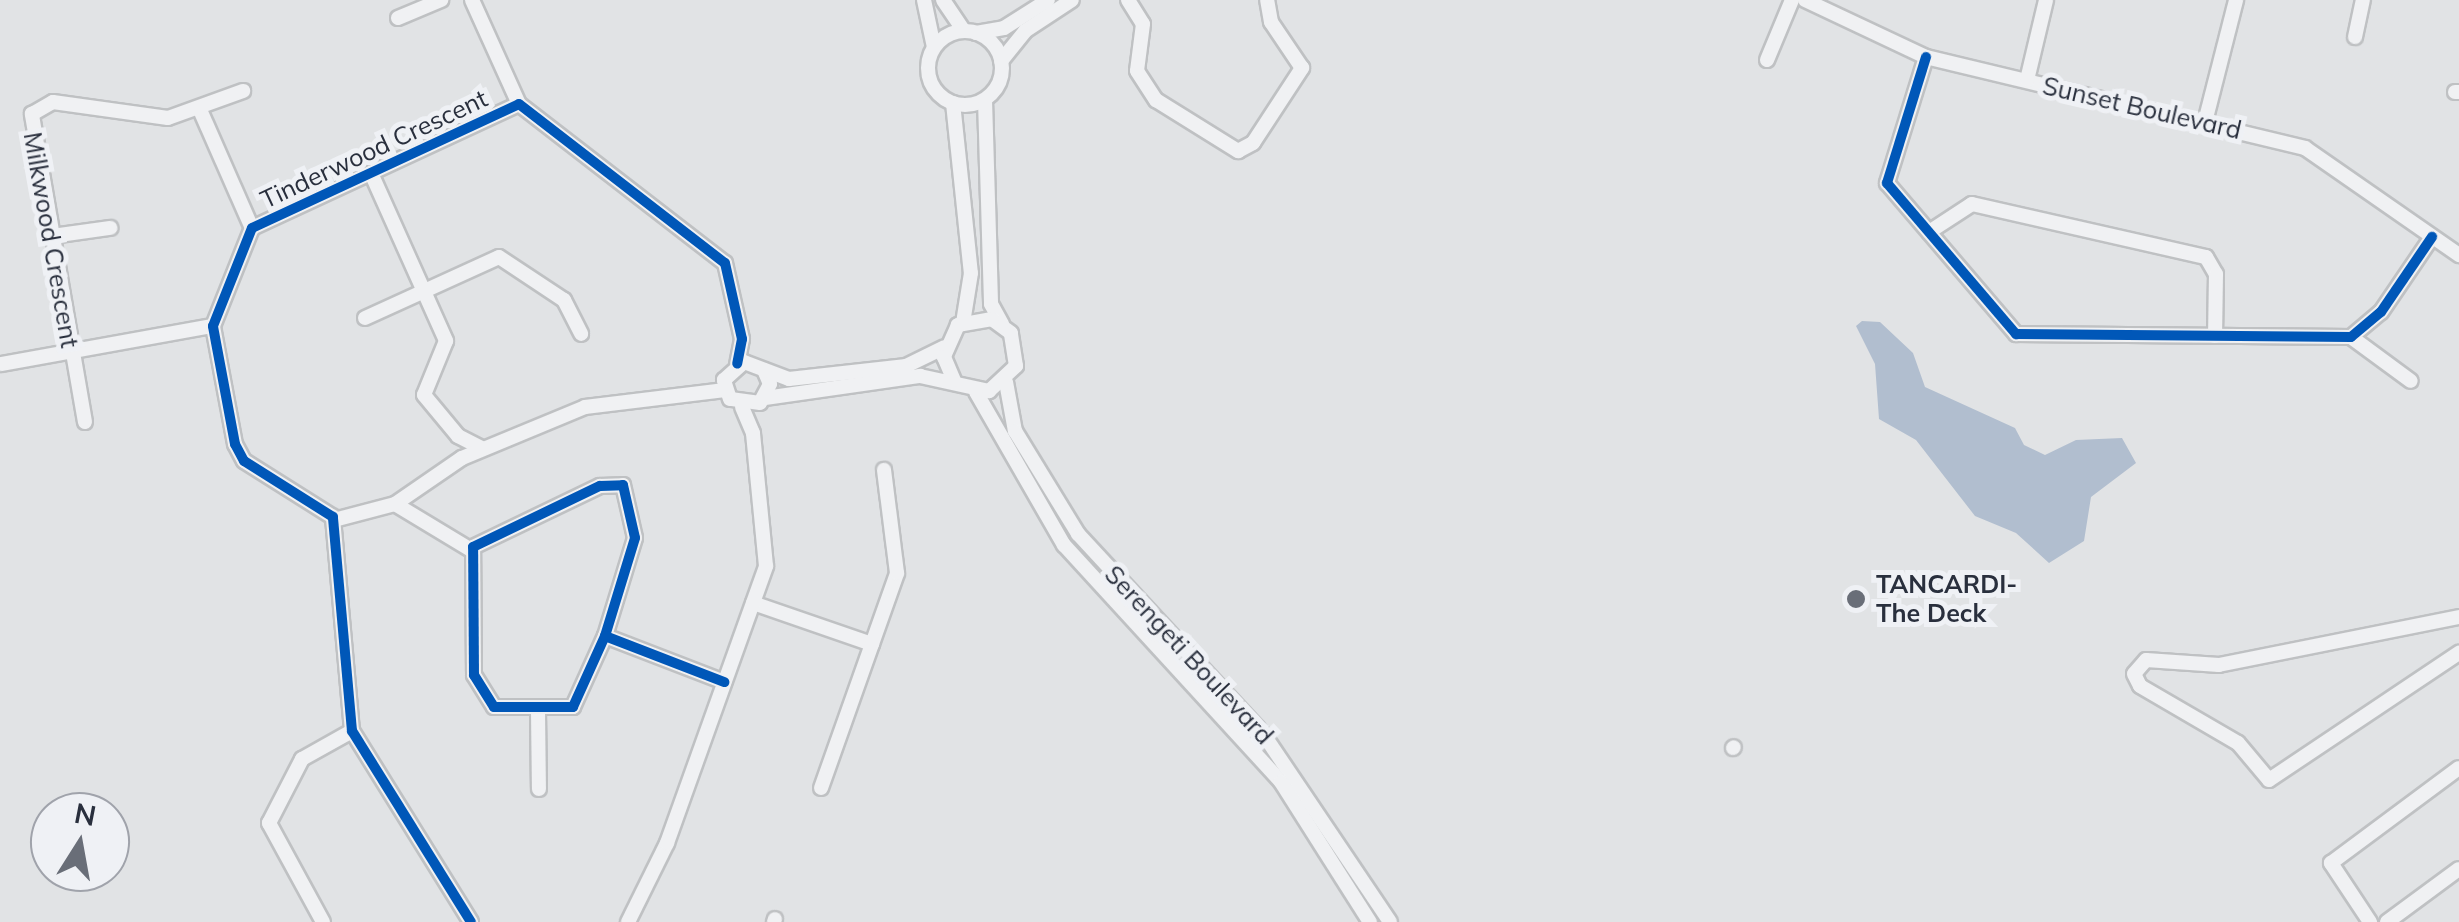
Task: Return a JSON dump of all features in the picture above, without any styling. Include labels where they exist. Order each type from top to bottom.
[{"type":"street","points":[[398,18],[441,0]]},
{"type":"street","points":[[472,0],[519,104]]},
{"type":"street","points":[[742,406],[917,363],[945,347],[962,323],[971,274],[953,103],[930,83],[934,48],[924,0]]},
{"type":"street","points":[[943,0],[1001,61]]},
{"type":"street","points":[[934,48],[970,32],[1004,28],[1048,0]]},
{"type":"street","points":[[1128,0],[1143,24],[1136,64],[1150,91],[1238,151],[1253,143],[1302,68],[1271,22],[1267,0]]},
{"type":"street","points":[[1766,60],[1792,0]]},
{"type":"street","name":"Sunset Boulevard","points":[[1805,0],[1926,57],[2205,122],[2315,153],[2459,255]]},
{"type":"street","points":[[2027,80],[2046,0]]},
{"type":"street","points":[[2205,122],[2236,0]]},
{"type":"street","points":[[2355,37],[2363,0]]},
{"type":"street","points":[[737,364],[762,367],[788,379],[954,380],[976,392],[1006,382],[1018,355],[991,304],[984,100],[1000,80],[1001,61],[1025,31],[1067,1]]},
{"type":"street","points":[[1926,57],[1885,177],[2016,334],[2351,338],[2410,381]]},
{"type":"street","name":"Milkwood Crescent","points":[[85,422],[31,126],[36,108],[53,102],[153,120],[201,112],[244,91]]},
{"type":"street","points":[[953,103],[984,100]]},
{"type":"street","name":"Tinderwood Crescent","points":[[214,326],[252,228],[519,104],[725,264],[742,338],[762,367]]},
{"type":"street","points":[[201,112],[252,228]]},
{"type":"street","points":[[371,173],[446,341],[424,396],[458,436],[483,449]]},
{"type":"street","points":[[1929,232],[1972,204],[2206,258],[2216,274],[2215,336]]},
{"type":"street","points":[[52,236],[110,228]]},
{"type":"street","points":[[2351,338],[2381,312],[2432,237]]},
{"type":"street","points":[[366,318],[505,258],[571,307],[582,334]]},
{"type":"street","points":[[962,323],[1002,324]]},
{"type":"street","points":[[1,364],[214,326],[238,453],[334,520],[395,504],[462,458],[585,407],[725,390],[742,406],[753,434],[768,550],[667,844],[628,922]]},
{"type":"street","name":"Tinderwood Crescent","points":[[725,390],[737,364],[742,338]]},
{"type":"street","points":[[945,347],[954,380]]},
{"type":"street","points":[[753,434],[763,400],[762,367]]},
{"type":"street","name":"Serengeti Boulevard","points":[[1006,382],[1010,419],[1064,515],[1264,734],[1390,922]]},
{"type":"street","name":"Serengeti Boulevard","points":[[976,392],[1064,546],[1281,782],[1370,922]]},
{"type":"street","points":[[458,436],[462,458]]},
{"type":"street","points":[[822,788],[896,573],[884,470]]},
{"type":"street","points":[[623,484],[635,538],[604,636],[577,704],[538,712],[500,710],[480,691],[471,550],[600,486],[623,484]]},
{"type":"street","points":[[395,504],[471,550]]},
{"type":"street","points":[[334,520],[352,731],[471,922]]},
{"type":"street","points":[[753,602],[872,644]]},
{"type":"street","points":[[2459,617],[2219,665],[2146,660],[2134,674],[2140,686],[2238,742],[2270,780],[2459,653]]},
{"type":"street","points":[[604,636],[724,682]]},
{"type":"street","points":[[538,712],[539,789]]},
{"type":"street","points":[[323,922],[270,838],[271,814],[302,759],[352,731]]},
{"type":"street","points":[[2370,922],[2331,863],[2459,768]]},
{"type":"street","points":[[2387,922],[2459,869]]},
{"type":"water","points":[[1862,321],[1880,322],[1913,353],[1925,387],[2015,428],[2024,445],[2045,455],[2076,440],[2122,438],[2136,463],[2091,497],[2084,541],[2049,563],[2016,533],[1975,516],[1916,440],[1879,419],[1875,364],[1856,326]]},
{"type":"cycle path","points":[[1926,57],[1887,183],[2016,334],[2351,337],[2381,312],[2432,237]]},
{"type":"cycle path","points":[[471,922],[352,731],[333,517],[244,461],[235,444],[213,326],[252,228],[519,104],[725,263],[742,339],[737,364]]},
{"type":"cycle path","points":[[605,636],[573,707],[494,707],[474,675],[473,547],[600,486],[623,485],[635,538],[605,636],[724,682]]},
{"type":"place","name":"TANCARDI- The Deck","points":[[1856,599]]}]
